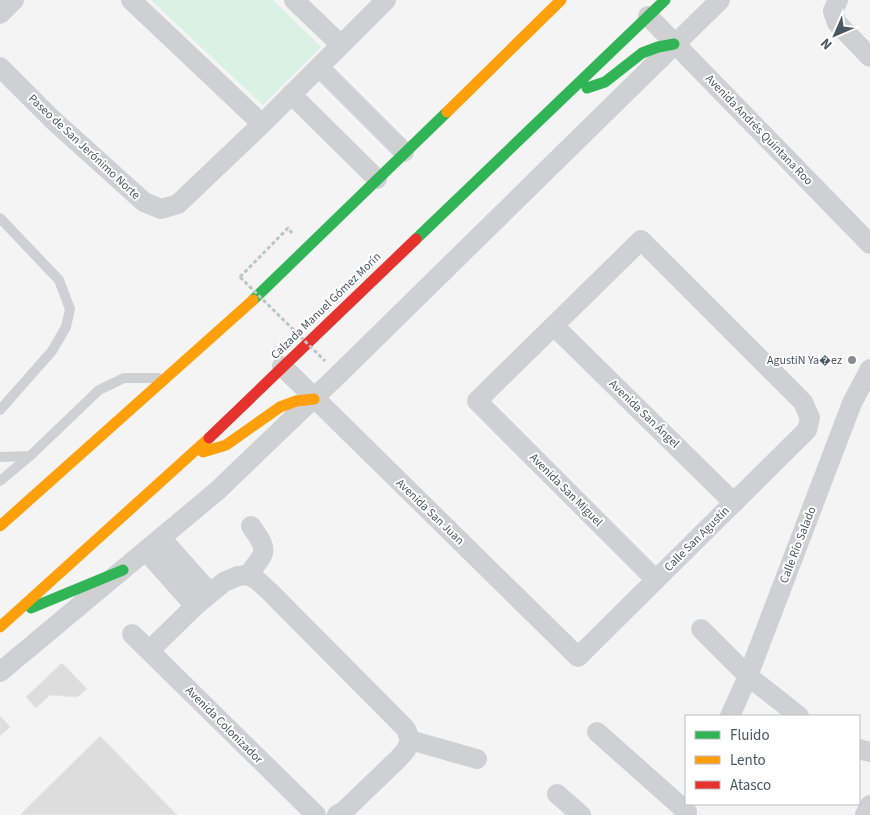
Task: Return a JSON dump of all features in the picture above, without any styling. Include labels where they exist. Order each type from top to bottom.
[{"type":"main road","points":[[0,526],[88,450],[252,301],[561,0]]},
{"type":"main road","name":"Calzada Manuel Gómez Morín","points":[[0,627],[190,456],[665,0]]},
{"type":"main road","points":[[571,91],[605,82],[642,53],[674,44]]},
{"type":"main road","points":[[190,456],[226,445],[280,407],[301,399],[314,398]]},
{"type":"main road","points":[[13,615],[123,570]]},
{"type":"street","points":[[0,14],[14,0]]},
{"type":"street","points":[[131,0],[262,124]]},
{"type":"street","points":[[294,0],[341,45]]},
{"type":"street","name":"Paseo de San Jerónimo Norte","points":[[0,67],[53,120],[144,202],[161,209],[178,204],[262,124],[386,0]]},
{"type":"street","points":[[0,672],[217,490],[314,398],[720,0]]},
{"type":"street","points":[[838,0],[833,11],[837,23],[870,57]]},
{"type":"street","name":"Avenida Andrés Quintana Roo","points":[[648,16],[870,244]]},
{"type":"street","points":[[312,74],[404,152]]},
{"type":"street","points":[[291,94],[376,179]]},
{"type":"street","name":"Calle San Agustín","points":[[554,326],[641,240],[803,402],[810,418],[808,430],[578,657]]},
{"type":"street","name":"Avenida San Miguel","points":[[554,326],[477,401],[656,580]]},
{"type":"street","name":"Avenida San Ángel","points":[[554,326],[734,503]]},
{"type":"street","name":"Avenida San Juan","points":[[282,366],[578,657]]},
{"type":"street","name":"Calle Río Salado","points":[[730,715],[748,676],[852,403],[868,372]]},
{"type":"street","points":[[248,575],[264,554],[263,543],[251,526]]},
{"type":"street","points":[[161,538],[202,599]]},
{"type":"street","points":[[146,551],[202,599]]},
{"type":"street","points":[[149,650],[202,599],[224,582],[238,576],[248,575],[257,580],[406,729],[410,740],[406,750],[392,765],[344,811],[337,815]]},
{"type":"street","points":[[701,629],[748,676],[798,715]]},
{"type":"street","name":"Avenida Colonizador","points":[[132,634],[316,815]]},
{"type":"street","points":[[597,732],[687,810]]},
{"type":"street","points":[[410,740],[477,760]]},
{"type":"street","points":[[558,794],[581,815]]},
{"type":"street","points":[[866,815],[870,806]]},
{"type":"lane","points":[[0,218],[59,280],[70,310],[66,327],[52,351],[0,410]]},
{"type":"lane","points":[[0,481],[30,456],[99,390],[124,378],[166,378]]},
{"type":"lane","points":[[0,457],[30,456]]},
{"type":"path","points":[[288,228],[240,277],[325,361]]},
{"type":"green space","points":[[151,0],[273,0],[321,47],[263,105]]},
{"type":"building","points":[[62,663],[87,689],[77,697],[50,695],[36,708],[26,697]]},
{"type":"building","points":[[0,716],[10,727],[0,736]]},
{"type":"building","points":[[100,736],[177,815],[20,815]]},
{"type":"traffic: fast","points":[[416,239],[665,0]]},
{"type":"traffic: fast","points":[[587,88],[605,82],[642,53],[674,44]]},
{"type":"traffic: fast","points":[[253,300],[447,112]]},
{"type":"traffic: fast","points":[[31,608],[123,570]]},
{"type":"traffic: slow","points":[[447,112],[561,0]]},
{"type":"traffic: slow","points":[[0,526],[253,300]]},
{"type":"traffic: slow","points":[[203,452],[226,445],[280,407],[296,401],[314,399]]},
{"type":"traffic: slow","points":[[0,627],[209,438]]},
{"type":"traffic: jam","points":[[209,438],[416,239]]},
{"type":"place","name":"AgustiN Ya�ez","points":[[852,360]]}]
